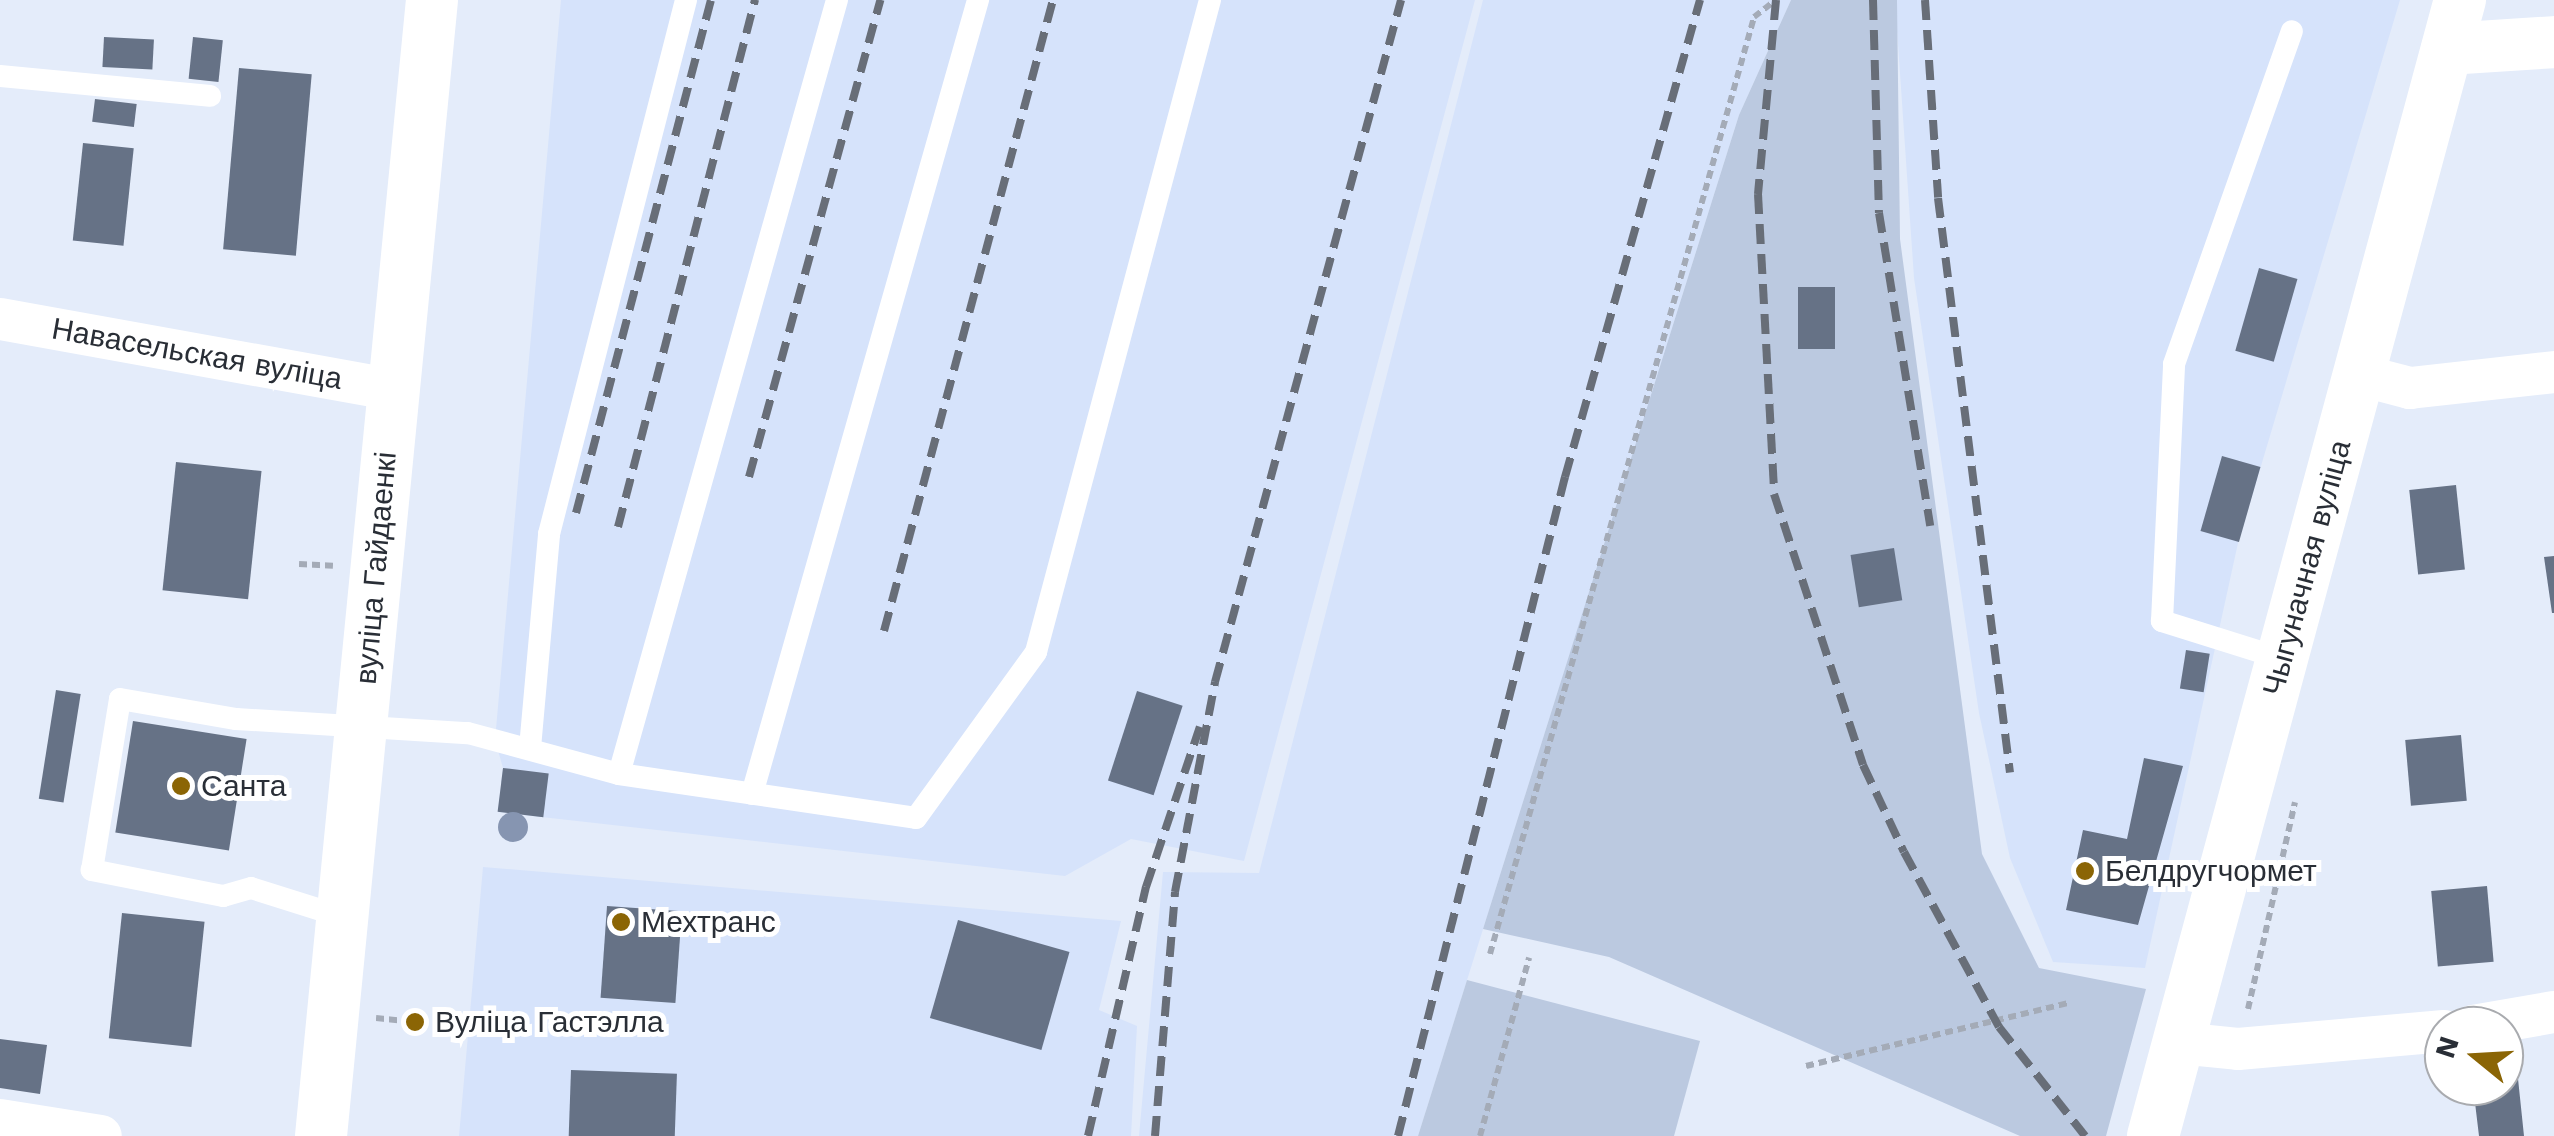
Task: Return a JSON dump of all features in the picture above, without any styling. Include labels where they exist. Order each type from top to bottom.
[{"type":"street","name":"вуліца Гайдаенкі","points":[[322,1136],[432,0]]},
{"type":"street","points":[[2453,24],[2554,42]]},
{"type":"street","name":"Чыгуначная вуліца","points":[[2153,1136],[2453,24]]},
{"type":"street","name":"Навасельская вуліца","points":[[0,319],[393,390]]},
{"type":"street","points":[[2360,376],[2410,388],[2554,372]]},
{"type":"street","points":[[2524,1017],[2554,1012]]},
{"type":"street","points":[[2179,1043],[2238,1049],[2424,1033]]},
{"type":"street","points":[[0,1120],[101,1136]]},
{"type":"lane","points":[[530,748],[549,534],[686,0]]},
{"type":"lane","points":[[619,774],[837,0]]},
{"type":"lane","points":[[752,794],[978,0]]},
{"type":"lane","points":[[343,917],[251,888],[222,896],[92,870],[120,700],[236,719],[362,721],[530,748],[619,774],[916,818],[1036,652],[1210,0]]},
{"type":"lane","points":[[2283,659],[2162,621],[2174,364],[2292,31]]},
{"type":"lane","points":[[0,76],[210,96]]},
{"type":"path","points":[[1490,954],[1754,17],[1776,0]]},
{"type":"path","points":[[1480,1136],[1529,958]]},
{"type":"path","points":[[1806,1066],[2068,1003]]},
{"type":"shaded area","points":[[561,0],[1475,0],[1244,861],[1131,839],[1065,876],[498,812],[503,768],[495,740]]},
{"type":"shaded area","points":[[1483,0],[1791,0],[1739,115],[1418,1136],[1139,1136],[1163,872],[1259,873]]},
{"type":"shaded area","points":[[1791,0],[1897,0],[1900,239],[1982,854],[2039,968],[2146,989],[2106,1136],[2020,1136],[1609,957],[1483,929],[1739,115]]},
{"type":"shaded area","points":[[1895,0],[2400,0],[2238,543],[2145,968],[2053,962],[2010,858],[1979,713],[1914,278]]},
{"type":"shaded area","points":[[483,867],[1121,921],[1099,1010],[1137,1026],[1131,1136],[459,1136]]},
{"type":"shaded area","points":[[1467,980],[1700,1041],[1674,1136],[1418,1136]]},
{"type":"building","points":[[104,37],[154,40],[152,70],[102,67]]},
{"type":"building","points":[[193,37],[223,40],[218,82],[189,79]]},
{"type":"building","points":[[239,68],[312,74],[296,256],[223,249]]},
{"type":"building","points":[[95,99],[137,104],[134,127],[92,122]]},
{"type":"building","points":[[83,143],[134,148],[123,246],[73,240]]},
{"type":"building","points":[[2259,268],[2297,279],[2274,362],[2235,351]]},
{"type":"building","points":[[1798,287],[1835,287],[1835,349],[1798,349]]},
{"type":"building","points":[[2222,456],[2260,467],[2239,542],[2201,531]]},
{"type":"building","points":[[176,462],[262,471],[248,599],[163,590]]},
{"type":"building","points":[[2456,485],[2465,570],[2418,574],[2409,490]]},
{"type":"building","points":[[1894,548],[1902,600],[1859,607],[1851,555]]},
{"type":"building","points":[[2554,556],[2554,613],[2552,613],[2544,557]]},
{"type":"building","points":[[2186,650],[2210,654],[2204,692],[2180,689]]},
{"type":"building","points":[[56,690],[81,694],[63,803],[39,799]]},
{"type":"building","points":[[1137,691],[1183,706],[1154,795],[1108,780]]},
{"type":"building","name":"Санта","points":[[133,721],[247,739],[229,851],[115,833]]},
{"type":"building","points":[[2461,735],[2467,801],[2411,806],[2405,740]]},
{"type":"building","points":[[2144,758],[2183,766],[2138,925],[2066,910],[2083,830],[2127,839]]},
{"type":"building","points":[[503,768],[549,774],[543,817],[498,812]]},
{"type":"building","points":[[2487,886],[2494,962],[2438,967],[2431,891]]},
{"type":"building","points":[[607,906],[682,911],[675,1003],[601,998]]},
{"type":"building","points":[[122,913],[205,922],[191,1047],[109,1038]]},
{"type":"building","points":[[958,920],[1070,952],[1041,1050],[930,1018]]},
{"type":"building","points":[[0,1039],[47,1045],[40,1094],[0,1088]]},
{"type":"building","points":[[571,1070],[677,1074],[675,1136],[569,1136]]},
{"type":"building","points":[[2475,1106],[2521,1106],[2524,1136],[2479,1136]]},
{"type":"railway","points":[[576,513],[711,0]]},
{"type":"railway","points":[[618,527],[755,0]]},
{"type":"railway","points":[[749,477],[880,0]]},
{"type":"railway","points":[[884,631],[1053,0]]},
{"type":"railway","points":[[1155,1136],[1175,892],[1215,682],[1401,0]]},
{"type":"railway","points":[[1398,1136],[1565,477],[1700,0]]},
{"type":"railway","points":[[1776,0],[1758,194],[1774,494],[1863,765],[1904,852],[1999,1027],[2085,1136]]},
{"type":"railway","points":[[1873,0],[1879,213],[1930,526]]},
{"type":"railway","points":[[1925,0],[1938,198],[2010,773]]},
{"type":"railway","points":[[1088,1136],[1146,887],[1200,727]]},
{"type":"place","name":"Санта","points":[[181,786]]},
{"type":"place","name":"Белдругчормет","points":[[2085,871]]},
{"type":"place","name":"Мехтранс","points":[[621,922]]},
{"type":"place","name":"Вуліца Гастэлла","points":[[415,1022]]}]
